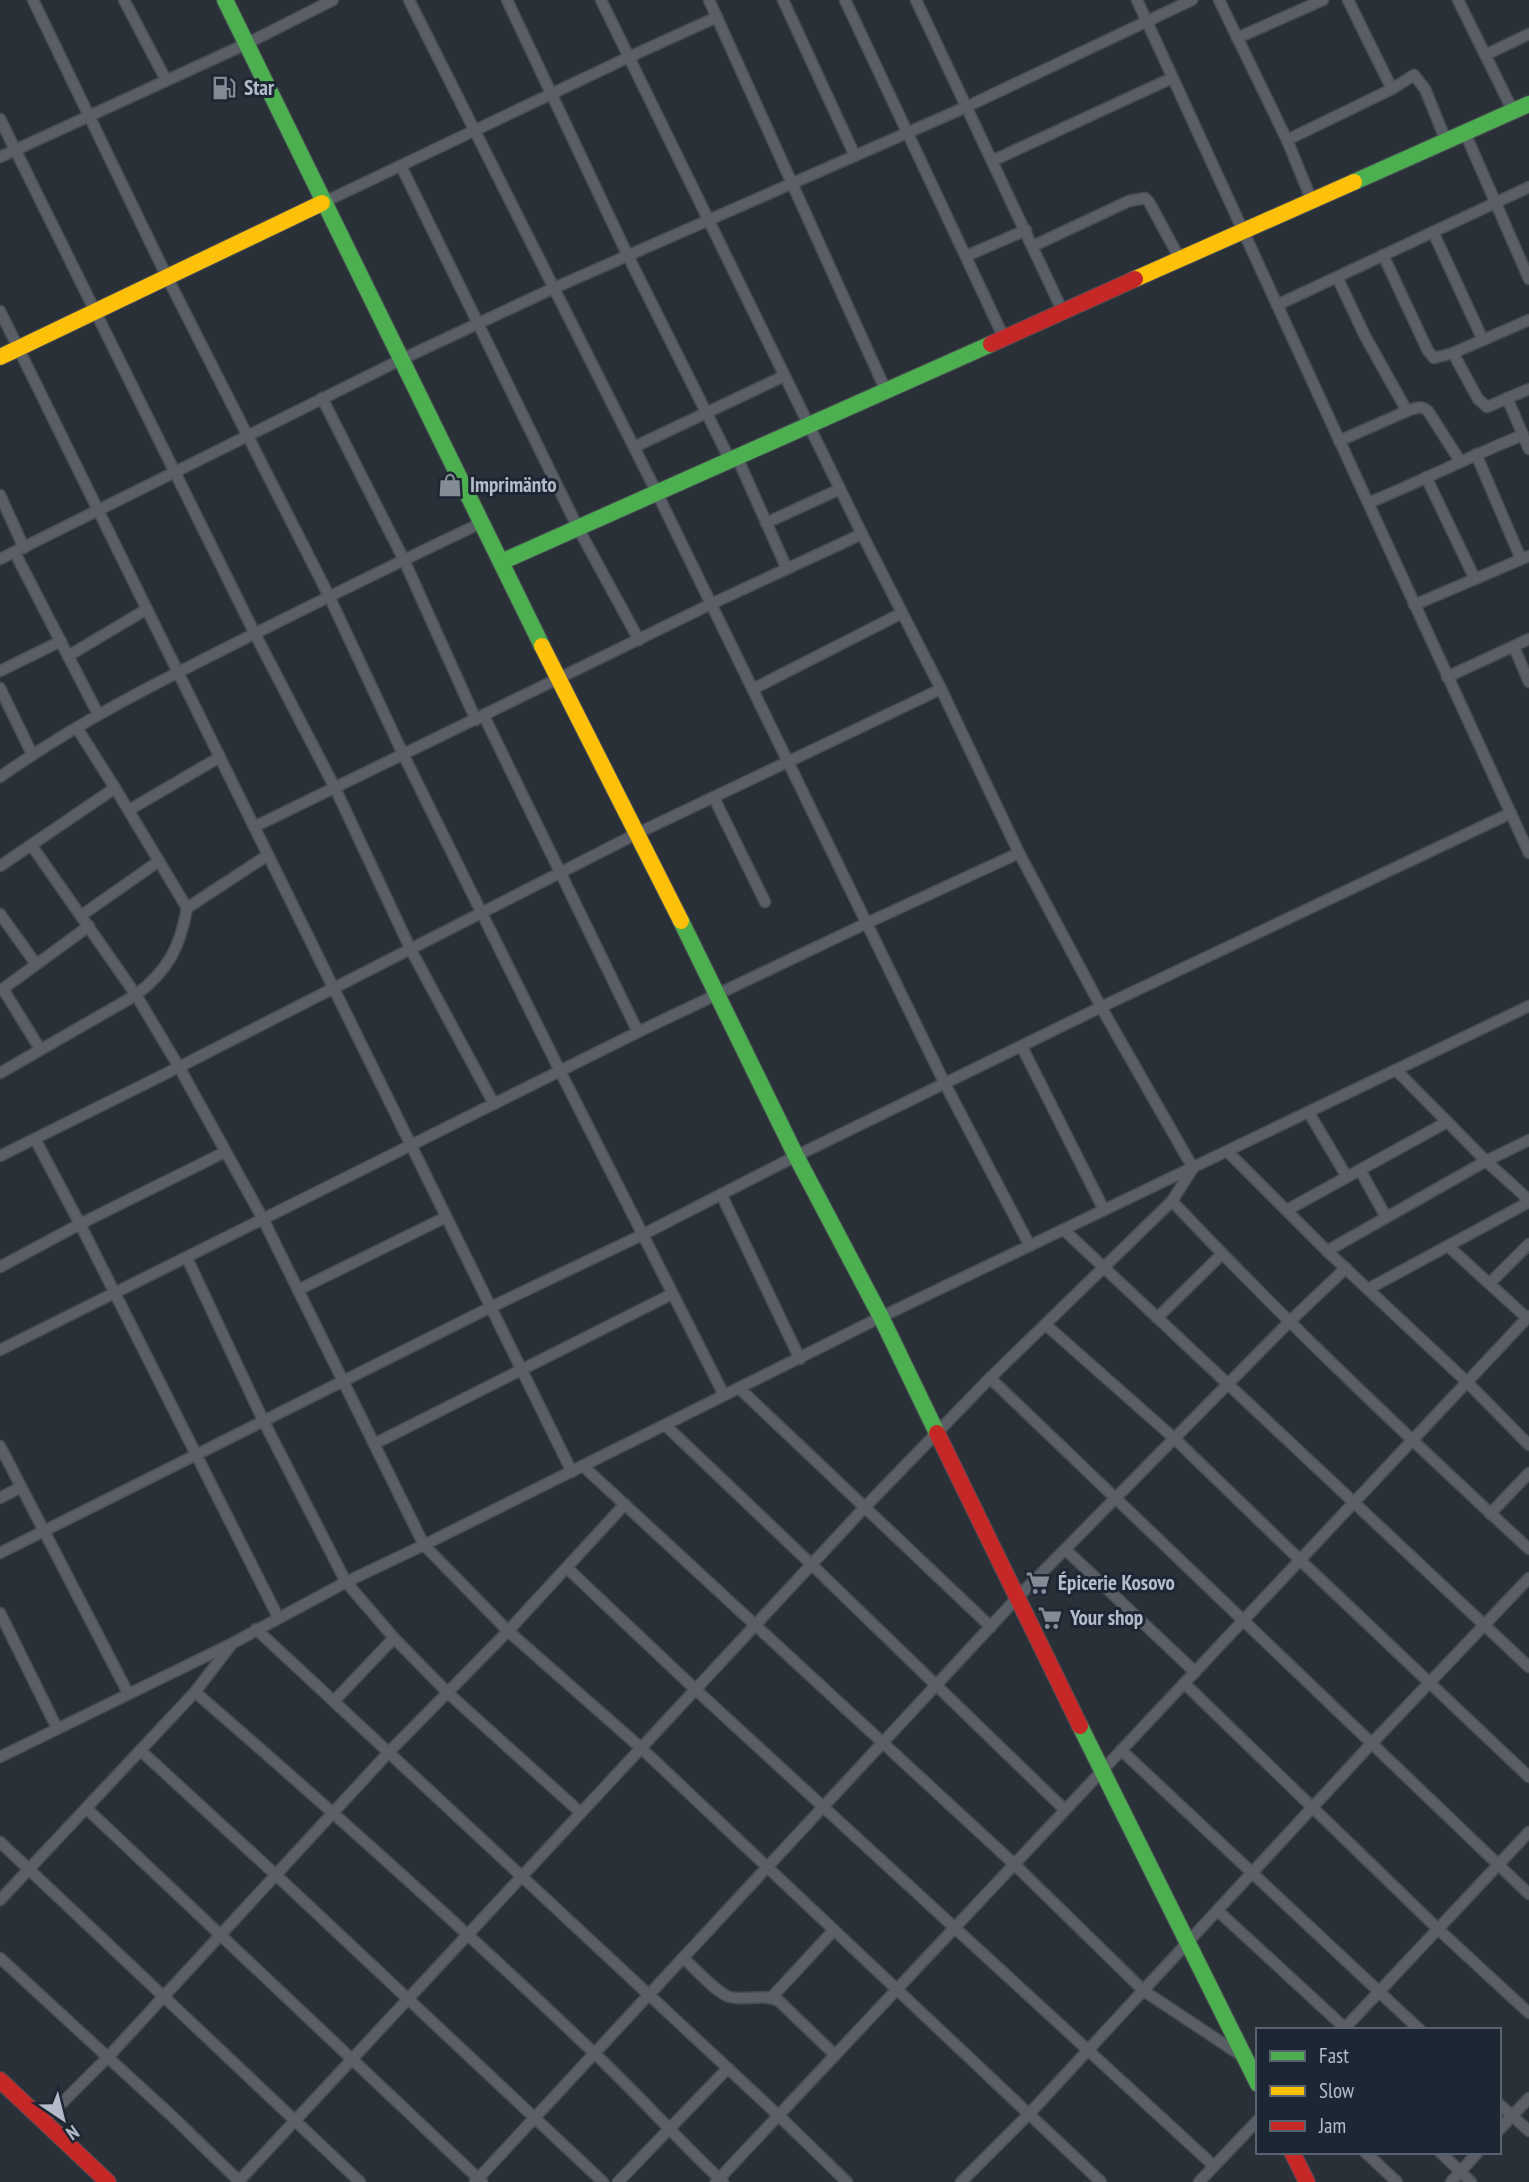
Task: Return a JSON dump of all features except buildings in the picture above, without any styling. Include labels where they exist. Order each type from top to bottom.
[{"type":"street","points":[[33,0],[167,277],[329,596],[403,754],[560,1071],[724,1395]]},
{"type":"street","points":[[124,0],[166,80]]},
{"type":"street","points":[[225,0],[322,203],[718,994],[796,1156],[881,1317],[1256,2080]]},
{"type":"street","points":[[0,157],[246,44],[321,3],[333,0]]},
{"type":"street","points":[[409,0],[657,493],[945,1084],[1030,1246]]},
{"type":"street","points":[[507,0],[628,256],[706,413],[766,523],[787,569]]},
{"type":"street","points":[[601,0],[862,534],[941,689],[1019,853],[1101,1007],[1193,1168]]},
{"type":"street","points":[[709,0],[886,391]]},
{"type":"street","points":[[783,0],[855,156]]},
{"type":"street","points":[[845,0],[1003,338]]},
{"type":"street","points":[[916,0],[1063,312]]},
{"type":"street","points":[[1137,0],[1529,853]]},
{"type":"street","points":[[0,559],[400,360],[966,107],[1192,0]]},
{"type":"street","points":[[1219,0],[1287,140],[1312,201]]},
{"type":"street","points":[[1237,38],[1324,0]]},
{"type":"street","points":[[1348,0],[1392,89]]},
{"type":"street","points":[[1458,0],[1513,111]]},
{"type":"street","points":[[0,357],[629,57],[717,18]]},
{"type":"street","points":[[1485,55],[1529,34]]},
{"type":"street","points":[[1287,140],[1392,89],[1414,75],[1425,89],[1446,141]]},
{"type":"street","points":[[992,161],[1171,78]]},
{"type":"street","points":[[501,562],[1529,104]]},
{"type":"street","points":[[0,119],[255,634],[335,788],[411,950],[494,1104]]},
{"type":"street","points":[[1465,132],[1529,279]]},
{"type":"street","points":[[401,166],[578,528],[639,640]]},
{"type":"street","points":[[1277,305],[1529,187]]},
{"type":"street","points":[[1033,246],[1129,201],[1145,198],[1180,260]]},
{"type":"street","points":[[966,257],[1026,230]]},
{"type":"street","points":[[1433,232],[1483,340]]},
{"type":"street","points":[[1383,255],[1431,355],[1440,358],[1529,320]]},
{"type":"street","points":[[1337,277],[1365,336],[1407,411]]},
{"type":"street","points":[[0,311],[572,1472]]},
{"type":"street","points":[[1453,353],[1475,393],[1487,407],[1529,389]]},
{"type":"street","points":[[634,447],[785,376]]},
{"type":"street","points":[[322,398],[638,1032]]},
{"type":"street","points":[[1507,398],[1529,449]]},
{"type":"street","points":[[1339,441],[1418,407],[1429,411],[1460,461]]},
{"type":"street","points":[[1367,503],[1523,435]]},
{"type":"street","points":[[1414,605],[1525,557],[1476,454]]},
{"type":"street","points":[[1426,477],[1475,579]]},
{"type":"street","points":[[766,523],[840,489]]},
{"type":"street","points":[[0,495],[19,550],[98,715]]},
{"type":"street","points":[[0,777],[32,754],[177,671],[481,523]]},
{"type":"street","points":[[254,827],[711,604],[862,534]]},
{"type":"street","points":[[68,656],[147,609]]},
{"type":"street","points":[[753,689],[902,613]]},
{"type":"street","points":[[1447,677],[1529,639]]},
{"type":"street","points":[[0,671],[61,641]]},
{"type":"street","points":[[1514,646],[1529,682]]},
{"type":"street","points":[[0,1156],[638,834],[941,689]]},
{"type":"street","points":[[0,690],[32,754]]},
{"type":"street","points":[[0,1073],[136,995],[154,981],[173,957],[183,931],[187,908],[76,728]]},
{"type":"street","points":[[129,810],[220,757]]},
{"type":"street","points":[[0,866],[115,788]]},
{"type":"street","points":[[714,798],[765,902]]},
{"type":"street","points":[[0,1553],[796,1156],[1101,1007],[1511,813]]},
{"type":"street","points":[[32,846],[136,995],[179,1067],[263,1219],[424,1545],[508,1631],[641,1748],[1101,2182]]},
{"type":"street","points":[[0,1350],[638,1032],[1019,853]]},
{"type":"street","points":[[187,908],[268,855]]},
{"type":"street","points":[[82,915],[159,861]]},
{"type":"street","points":[[0,914],[36,964]]},
{"type":"street","points":[[40,1049],[1,990],[89,926]]},
{"type":"street","points":[[0,1757],[233,1643],[346,1582],[881,1317],[1529,1006]]},
{"type":"street","points":[[1022,1047],[1104,1210]]},
{"type":"street","points":[[1368,1289],[1529,1201],[1396,1070]]},
{"type":"street","points":[[1309,1113],[1347,1177]]},
{"type":"street","points":[[1287,1210],[1447,1122]]},
{"type":"street","points":[[35,1139],[278,1617]]},
{"type":"street","points":[[1327,1251],[1486,1161],[1529,1140]]},
{"type":"street","points":[[1227,1151],[1529,1445]]},
{"type":"street","points":[[1,1263],[225,1152]]},
{"type":"street","points":[[0,1958],[239,2182],[936,1432],[1172,1201],[1193,1168]]},
{"type":"street","points":[[1360,1170],[1386,1217]]},
{"type":"street","points":[[721,1194],[800,1359]]},
{"type":"street","points":[[1172,1201],[1222,1254],[1412,1441],[1529,1549]]},
{"type":"street","points":[[298,1290],[446,1217]]},
{"type":"street","points":[[1064,1230],[1529,1667]]},
{"type":"street","points":[[1490,1283],[1529,1244]]},
{"type":"street","points":[[195,1692],[334,1812],[468,1934],[595,2053],[719,2181],[834,2054],[1528,1317],[1447,1245]]},
{"type":"street","points":[[1157,1318],[1222,1254]]},
{"type":"street","points":[[187,1258],[263,1420],[346,1582],[394,1638],[448,1693],[581,1813]]},
{"type":"street","points":[[86,1808],[353,2058],[479,2181],[1017,1598],[1290,1321],[1346,1268]]},
{"type":"street","points":[[374,1444],[672,1294]]},
{"type":"street","points":[[1046,1325],[1175,1438],[1529,1777]]},
{"type":"street","points":[[990,1378],[1529,1894]]},
{"type":"street","points":[[740,1388],[991,1627]]},
{"type":"street","points":[[665,1425],[1065,1810]]},
{"type":"street","points":[[0,1446],[128,1693]]},
{"type":"street","points":[[583,1466],[1014,1864],[1144,1991],[1245,2058]]},
{"type":"street","points":[[1490,1514],[1529,1473]]},
{"type":"street","points":[[0,1498],[21,1487]]},
{"type":"street","points":[[44,2121],[108,2057],[389,1752],[508,1631],[625,1504]]},
{"type":"street","points":[[1066,1550],[1195,1671]]},
{"type":"street","points":[[567,1568],[1214,2166]]},
{"type":"street","points":[[967,2180],[1372,1743],[1529,1578]]},
{"type":"street","points":[[0,1614],[57,1728]]},
{"type":"street","points":[[256,1629],[847,2182]]},
{"type":"street","points":[[334,1701],[394,1638]]},
{"type":"street","points":[[0,1900],[141,1752],[195,1692],[233,1643]]},
{"type":"street","points":[[1184,1683],[1438,1929],[1529,2013]]},
{"type":"street","points":[[1121,1750],[1418,2028]]},
{"type":"street","points":[[141,1752],[603,2182]]},
{"type":"street","points":[[1345,2028],[1529,1832]]},
{"type":"street","points":[[0,1842],[360,2182]]},
{"type":"street","points":[[1218,1911],[1343,2028]]},
{"type":"street","points":[[772,1997],[834,1930]]},
{"type":"street","points":[[683,1958],[726,1996],[772,1997],[785,2005],[834,2054]]},
{"type":"street","points":[[618,2182],[728,2068]]},
{"type":"street","points":[[0,2080],[108,2182]]},
{"type":"street","points":[[1501,2128],[1529,2098]]},
{"type":"street","points":[[1501,2106],[1529,2131]]},
{"type":"street","points":[[1199,2182],[1256,2122]]},
{"type":"street","points":[[1293,2154],[1307,2182]]},
{"type":"street","points":[[1367,2154],[1397,2182]]},
{"type":"street","points":[[1442,2154],[1471,2182]]},
{"type":"street","points":[[1451,2182],[1476,2154]]},
{"type":"traffic: fast","points":[[225,0],[542,646]]},
{"type":"traffic: fast","points":[[1354,182],[1529,104]]},
{"type":"traffic: fast","points":[[501,562],[991,344]]},
{"type":"traffic: fast","points":[[681,921],[796,1156],[881,1317],[937,1433]]},
{"type":"traffic: fast","points":[[1080,1726],[1256,2080]]},
{"type":"traffic: slow","points":[[1135,279],[1354,182]]},
{"type":"traffic: slow","points":[[0,357],[322,203]]},
{"type":"traffic: slow","points":[[542,646],[681,921]]},
{"type":"traffic: jam","points":[[991,344],[1135,279]]},
{"type":"traffic: jam","points":[[937,1433],[1080,1726]]},
{"type":"traffic: jam","points":[[0,2080],[108,2182]]},
{"type":"traffic: jam","points":[[1293,2154],[1307,2182]]},
{"type":"place","name":"Star","points":[[224,88]]},
{"type":"place","name":"Imprimänto","points":[[450,485]]},
{"type":"place","name":"Épicerie Kosovo","points":[[1038,1583]]},
{"type":"place","name":"Your shop","points":[[1050,1618]]}]
